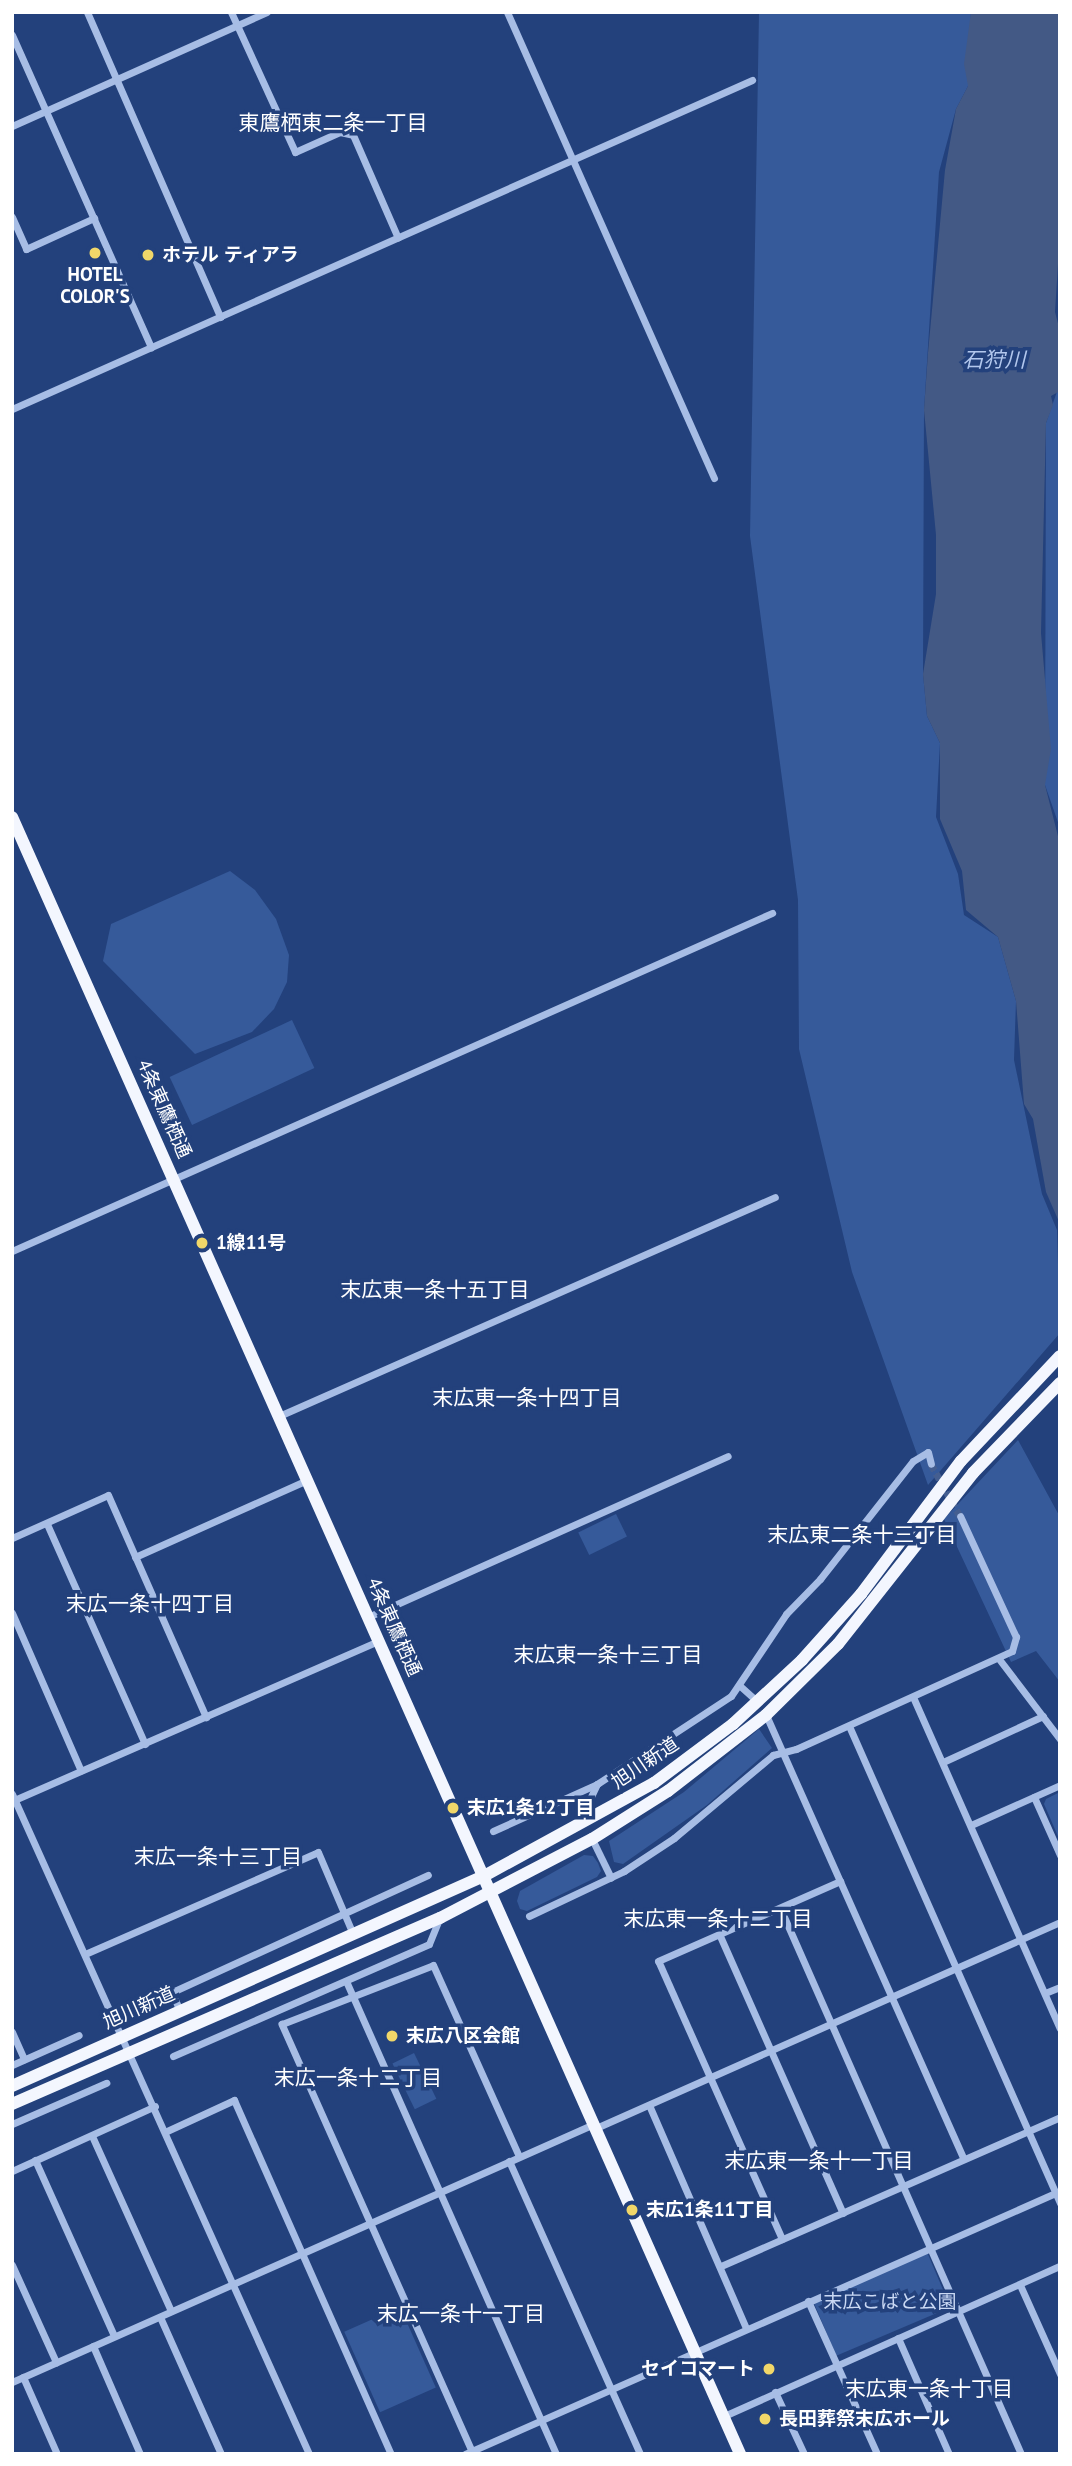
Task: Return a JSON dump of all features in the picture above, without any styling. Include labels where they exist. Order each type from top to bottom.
[{"type":"highway","name":"4条東鷹栖通","points":[[12,817],[740,2454]]},
{"type":"highway","name":"旭川新道","points":[[12,2085],[484,1876],[576,1829],[654,1783],[758,1702],[853,1603],[972,1449],[1060,1356]]},
{"type":"highway","name":"旭川新道","points":[[12,2104],[440,1918],[592,1839],[668,1791],[766,1715],[867,1610],[981,1465],[1060,1383]]},
{"type":"street","points":[[87,12],[220,317]]},
{"type":"street","points":[[232,12],[295,152],[340,132],[353,135],[398,238]]},
{"type":"street","points":[[12,126],[267,12]]},
{"type":"street","points":[[507,12],[714,478]]},
{"type":"street","points":[[12,35],[151,347]]},
{"type":"street","points":[[12,409],[752,80]]},
{"type":"street","points":[[12,217],[26,249],[94,218]]},
{"type":"street","points":[[12,1251],[772,913]]},
{"type":"street","points":[[279,1416],[775,1197]]},
{"type":"street","points":[[493,1830],[597,1784],[694,1722],[739,1685],[786,1614],[820,1579],[913,1461],[928,1452],[931,1464]]},
{"type":"street","points":[[368,1617],[728,1456]]},
{"type":"street","points":[[135,1557],[307,1480]]},
{"type":"street","points":[[12,1538],[108,1495],[206,1717]]},
{"type":"street","points":[[529,1916],[611,1878],[674,1838],[773,1755],[849,1726],[1012,1651],[1016,1637],[960,1516]]},
{"type":"street","points":[[47,1524],[145,1744]]},
{"type":"street","points":[[12,1613],[81,1772]]},
{"type":"street","points":[[309,2454],[167,2131],[13,1798],[81,1772],[379,1641]]},
{"type":"street","points":[[999,1659],[1060,1739]]},
{"type":"street","points":[[739,1685],[758,1702]]},
{"type":"street","points":[[913,1697],[1060,2028]]},
{"type":"street","points":[[766,1715],[964,2159]]},
{"type":"street","points":[[943,1762],[1043,1716]]},
{"type":"street","points":[[849,1726],[1060,2203]]},
{"type":"street","points":[[576,1829],[597,1784]]},
{"type":"street","points":[[971,1825],[1060,1785]]},
{"type":"street","points":[[1034,1797],[1060,1855]]},
{"type":"street","points":[[592,1839],[611,1878]]},
{"type":"street","points":[[85,1954],[318,1852],[353,1934]]},
{"type":"street","points":[[146,2004],[428,1875]]},
{"type":"street","points":[[782,2239],[658,1961],[780,1910],[840,1881]]},
{"type":"street","points":[[780,1910],[1021,2454]]},
{"type":"street","points":[[173,2056],[429,1944],[440,1918]]},
{"type":"street","points":[[12,2382],[519,2156],[649,2105],[1060,1922]]},
{"type":"street","points":[[720,1936],[843,2213]]},
{"type":"street","points":[[519,2156],[433,1965],[282,2024],[470,2453],[1057,2192]]},
{"type":"street","points":[[346,1981],[556,2454]]},
{"type":"street","points":[[1045,1993],[1060,1987]]},
{"type":"street","points":[[172,1993],[180,2011]]},
{"type":"street","points":[[12,2032],[39,2074]]},
{"type":"street","points":[[12,2065],[79,2035]]},
{"type":"street","points":[[75,2078],[81,2094]]},
{"type":"street","points":[[12,2124],[106,2083]]},
{"type":"street","points":[[167,2131],[234,2100],[391,2454]]},
{"type":"street","points":[[649,2105],[746,2328]]},
{"type":"street","points":[[12,2171],[155,2106]]},
{"type":"street","points":[[721,2266],[1060,2117]]},
{"type":"street","points":[[92,2136],[171,2311]]},
{"type":"street","points":[[35,2160],[114,2336]]},
{"type":"street","points":[[509,2161],[640,2454]]},
{"type":"street","points":[[12,2265],[56,2362]]},
{"type":"street","points":[[724,2416],[1060,2266]]},
{"type":"street","points":[[1020,2285],[1060,2374]]},
{"type":"street","points":[[808,2301],[877,2454]]},
{"type":"street","points":[[160,2317],[221,2454]]},
{"type":"street","points":[[898,2339],[949,2454]]},
{"type":"street","points":[[93,2346],[140,2454]]},
{"type":"street","points":[[23,2377],[57,2454]]},
{"type":"street","points":[[775,2392],[804,2454]]},
{"type":"green space","points":[[759,12],[971,12],[968,86],[956,109],[939,172],[924,410],[923,674],[927,716],[940,743],[936,817],[958,874],[964,915],[998,937],[1016,1001],[1014,1060],[1042,1194],[1057,1230],[1060,1333],[928,1485],[852,1272],[799,1049],[798,900],[750,536]]},
{"type":"green space","points":[[1060,383],[1060,828],[1045,785],[1046,423]]},
{"type":"green space","points":[[230,871],[255,890],[276,919],[289,955],[287,982],[274,1009],[252,1032],[195,1054],[103,961],[111,924]]},
{"type":"green space","points":[[292,1020],[314,1068],[192,1125],[170,1077]]},
{"type":"green space","points":[[1018,1440],[1060,1517],[1060,1682],[1036,1651],[1011,1662],[944,1519]]},
{"type":"green space","points":[[616,1514],[627,1536],[589,1555],[578,1532]]},
{"type":"green space","points":[[759,1729],[772,1748],[707,1805],[623,1864],[614,1862],[609,1841],[684,1792]]},
{"type":"green space","points":[[1060,1792],[1060,1841],[1044,1804],[1046,1799]]},
{"type":"green space","points":[[584,1855],[593,1856],[598,1863],[601,1871],[597,1877],[527,1911],[520,1909],[517,1901],[520,1891]]},
{"type":"green space","points":[[414,2053],[436,2099],[415,2109],[392,2064]]},
{"type":"green space","name":"末広こばと公園","points":[[927,2252],[950,2307],[836,2356],[813,2300]]},
{"type":"green space","points":[[400,2307],[436,2387],[380,2412],[344,2332]]},
{"type":"water","name":"石狩川","points":[[971,12],[1060,12],[1060,232],[1055,312],[1060,331],[1060,391],[1051,396],[1053,405],[1046,423],[1041,633],[1051,749],[1045,785],[1060,844],[1060,1224],[1046,1192],[1033,1119],[1024,1104],[1016,1001],[998,937],[966,910],[962,871],[940,819],[940,743],[927,716],[923,674],[936,594],[936,535],[924,410],[928,353],[945,170],[956,109],[968,86],[964,64]]},
{"type":"tunnel","points":[[931,1464],[960,1516]]},
{"type":"place","name":"HOTEL COLOR'S","points":[[95,253]]},
{"type":"place","name":"ホテル ティアラ","points":[[148,255]]},
{"type":"place","name":"1線11号","points":[[202,1243]]},
{"type":"place","name":"末広1条12丁目","points":[[453,1808]]},
{"type":"place","name":"末広八区会館","points":[[392,2036]]},
{"type":"place","name":"末広1条11丁目","points":[[632,2210]]},
{"type":"place","name":"セイコマート","points":[[769,2369]]},
{"type":"place","name":"長田葬祭末広ホール","points":[[765,2419]]},
{"type":"district","name":"東鷹栖東二条一丁目","points":[[333,123]]},
{"type":"district","name":"末広東一条十五丁目","points":[[435,1290]]},
{"type":"district","name":"末広東一条十四丁目","points":[[527,1398]]},
{"type":"district","name":"末広東二条十三丁目","points":[[862,1535]]},
{"type":"district","name":"末広一条十四丁目","points":[[150,1604]]},
{"type":"district","name":"末広東一条十三丁目","points":[[608,1655]]},
{"type":"district","name":"末広一条十三丁目","points":[[218,1857]]},
{"type":"district","name":"末広東一条十二丁目","points":[[718,1919]]},
{"type":"district","name":"末広一条十二丁目","points":[[358,2078]]},
{"type":"district","name":"末広東一条十一丁目","points":[[819,2161]]},
{"type":"district","name":"末広一条十一丁目","points":[[461,2314]]},
{"type":"district","name":"末広東一条十丁目","points":[[929,2389]]}]
